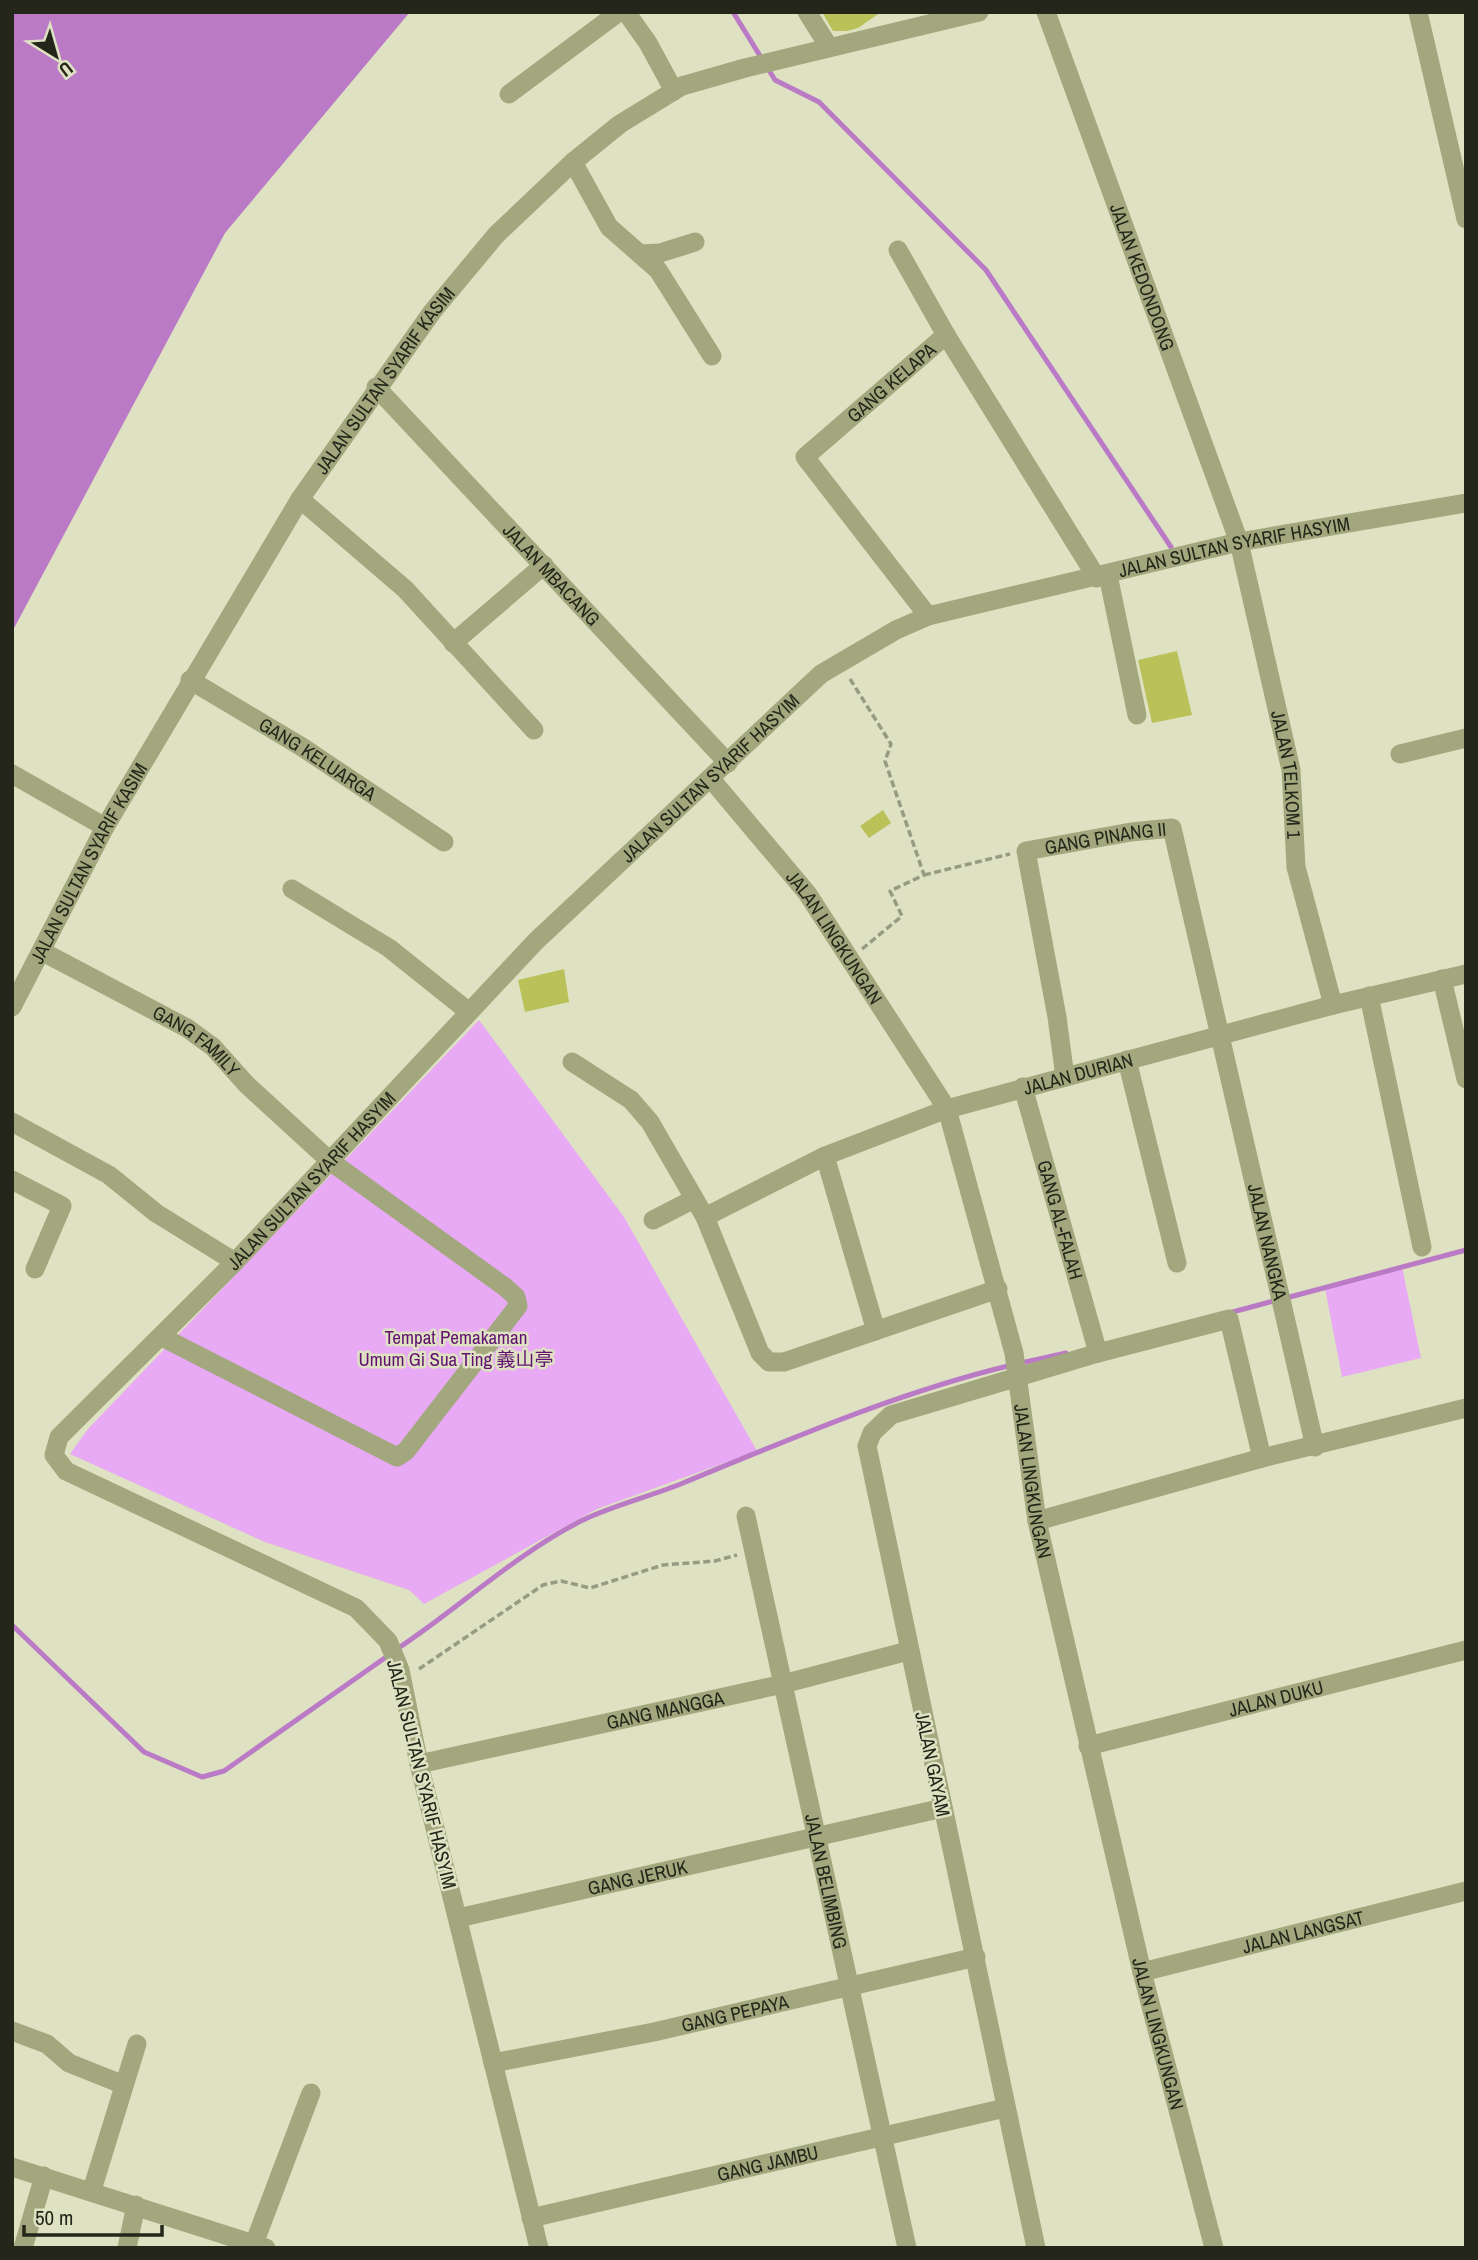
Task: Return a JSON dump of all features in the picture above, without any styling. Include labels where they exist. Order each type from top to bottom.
[{"type":"street","points":[[509,94],[619,12]]},
{"type":"street","points":[[626,12],[648,43],[674,91]]},
{"type":"street","points":[[807,12],[829,47]]},
{"type":"street","name":"JALAN SULTAN SYARIF KASIM","points":[[12,1007],[43,952],[105,827],[300,499],[376,387],[432,312],[496,235],[573,162],[620,124],[674,91],[745,68],[979,12]]},
{"type":"street","name":"JALAN KEDONDONG","points":[[1046,12],[1239,542]]},
{"type":"street","points":[[1418,12],[1465,213]]},
{"type":"street","points":[[573,162],[609,227],[657,270],[712,356]]},
{"type":"street","points":[[640,254],[660,253],[695,242]]},
{"type":"street","points":[[898,250],[946,335]]},
{"type":"street","name":"GANG KELAPA","points":[[928,616],[805,457],[946,335],[1103,576]]},
{"type":"street","name":"JALAN MBACANG","points":[[376,387],[728,763]]},
{"type":"street","points":[[300,499],[405,589],[534,730]]},
{"type":"street","name":"JALAN SULTAN SYARIF HASYIM","points":[[539,2248],[419,1763],[401,1673],[388,1641],[356,1608],[73,1474],[59,1464],[54,1455],[59,1437],[235,1262],[536,941],[821,674],[896,629],[928,616],[1239,542],[1466,503]]},
{"type":"street","name":"JALAN TELKOM 1","points":[[1239,542],[1290,770],[1298,877],[1333,1005]]},
{"type":"street","points":[[453,643],[544,565]]},
{"type":"street","points":[[1103,576],[1137,715]]},
{"type":"street","name":"GANG KELUARGA","points":[[190,680],[302,747],[444,842]]},
{"type":"street","points":[[1400,754],[1466,738]]},
{"type":"street","points":[[12,774],[105,827]]},
{"type":"street","name":"JALAN LINGKUNGAN","points":[[711,779],[807,893],[947,1109],[1014,1353],[1037,1521],[1142,1972],[1214,2248]]},
{"type":"street","name":"GANG PINANG II","points":[[1065,1077],[1057,1017],[1026,851],[1143,830],[1172,828],[1208,982]]},
{"type":"street","points":[[292,889],[388,948],[469,1012]]},
{"type":"street","name":"GANG FAMILY","points":[[43,952],[187,1028],[213,1047],[247,1085],[330,1161],[505,1287],[516,1297],[518,1306],[406,1451],[392,1456],[162,1337]]},
{"type":"street","name":"JALAN DURIAN","points":[[705,1217],[825,1156],[947,1109],[1333,1005],[1466,974]]},
{"type":"street","points":[[1442,979],[1466,1079]]},
{"type":"street","name":"JALAN NANGKA","points":[[1208,982],[1275,1287],[1315,1447]]},
{"type":"street","points":[[1369,996],[1422,1247]]},
{"type":"street","points":[[1127,1060],[1177,1263]]},
{"type":"street","points":[[572,1062],[631,1100],[656,1131],[705,1217],[764,1358],[776,1363],[783,1362],[998,1289]]},
{"type":"street","name":"GANG AL-FALAH","points":[[1023,1087],[1098,1353]]},
{"type":"street","points":[[12,1122],[110,1175],[156,1213],[235,1262]]},
{"type":"street","points":[[825,1156],[876,1331]]},
{"type":"street","points":[[12,1180],[62,1206],[35,1269]]},
{"type":"street","points":[[653,1220],[694,1199]]},
{"type":"street","name":"JALAN GAYAM","points":[[1036,2248],[976,1957],[908,1651],[867,1446],[872,1433],[891,1415],[1098,1353],[1229,1319],[1262,1458]]},
{"type":"street","points":[[1037,1521],[1262,1458],[1466,1408]]},
{"type":"street","name":"JALAN BELIMBING","points":[[746,1516],[907,2248]]},
{"type":"street","name":"JALAN DUKU","points":[[1088,1746],[1466,1650]]},
{"type":"street","name":"GANG MANGGA","points":[[419,1763],[783,1684],[908,1651]]},
{"type":"street","name":"GANG JERUK","points":[[458,1918],[943,1808]]},
{"type":"street","name":"JALAN LANGSAT","points":[[1142,1972],[1466,1891]]},
{"type":"street","name":"GANG PEPAYA","points":[[493,2063],[654,2032],[976,1957]]},
{"type":"street","points":[[12,2031],[47,2044],[69,2063],[124,2085]]},
{"type":"street","points":[[92,2190],[137,2044]]},
{"type":"street","points":[[12,2167],[92,2190],[260,2246],[311,2093]]},
{"type":"street","name":"GANG JAMBU","points":[[531,2218],[1005,2108]]},
{"type":"street","points":[[23,2248],[44,2176]]},
{"type":"street","points":[[127,2248],[136,2205]]},
{"type":"path","points":[[839,663],[891,744],[885,761],[924,875]]},
{"type":"path","points":[[849,960],[902,916],[890,891],[924,875],[1026,851]]},
{"type":"path","points":[[401,1673],[450,1649],[543,1585],[561,1581],[590,1588],[663,1564],[715,1561],[754,1550]]},
{"type":"green space","name":"Tempat Pemakaman Umum Gi Sua Ting 義山亭","points":[[479,1020],[624,1217],[757,1451],[597,1509],[424,1604],[409,1590],[265,1542],[70,1454],[88,1429]]},
{"type":"green space","points":[[1402,1267],[1421,1358],[1342,1377],[1325,1288]]},
{"type":"shaded area","points":[[12,12],[410,12],[225,233],[12,632]]},
{"type":"building","points":[[822,12],[881,12],[858,28],[833,31]]},
{"type":"building","points":[[1177,651],[1192,715],[1152,723],[1138,660]]},
{"type":"building","points":[[883,810],[891,823],[869,838],[860,826]]},
{"type":"building","points":[[564,969],[569,1002],[525,1012],[518,980]]},
{"type":"waterway","points":[[733,12],[762,59]]},
{"type":"waterway","points":[[767,67],[775,80],[819,102],[986,270],[1171,547]]},
{"type":"waterway","points":[[1286,1298],[1466,1250]]},
{"type":"waterway","points":[[1229,1313],[1277,1300]]},
{"type":"waterway","points":[[1021,1363],[1066,1353]]},
{"type":"waterway","points":[[397,1649],[531,1551],[590,1517],[886,1403],[1012,1365]]},
{"type":"waterway","points":[[12,1625],[144,1752],[202,1777],[224,1771],[389,1655]]}]
